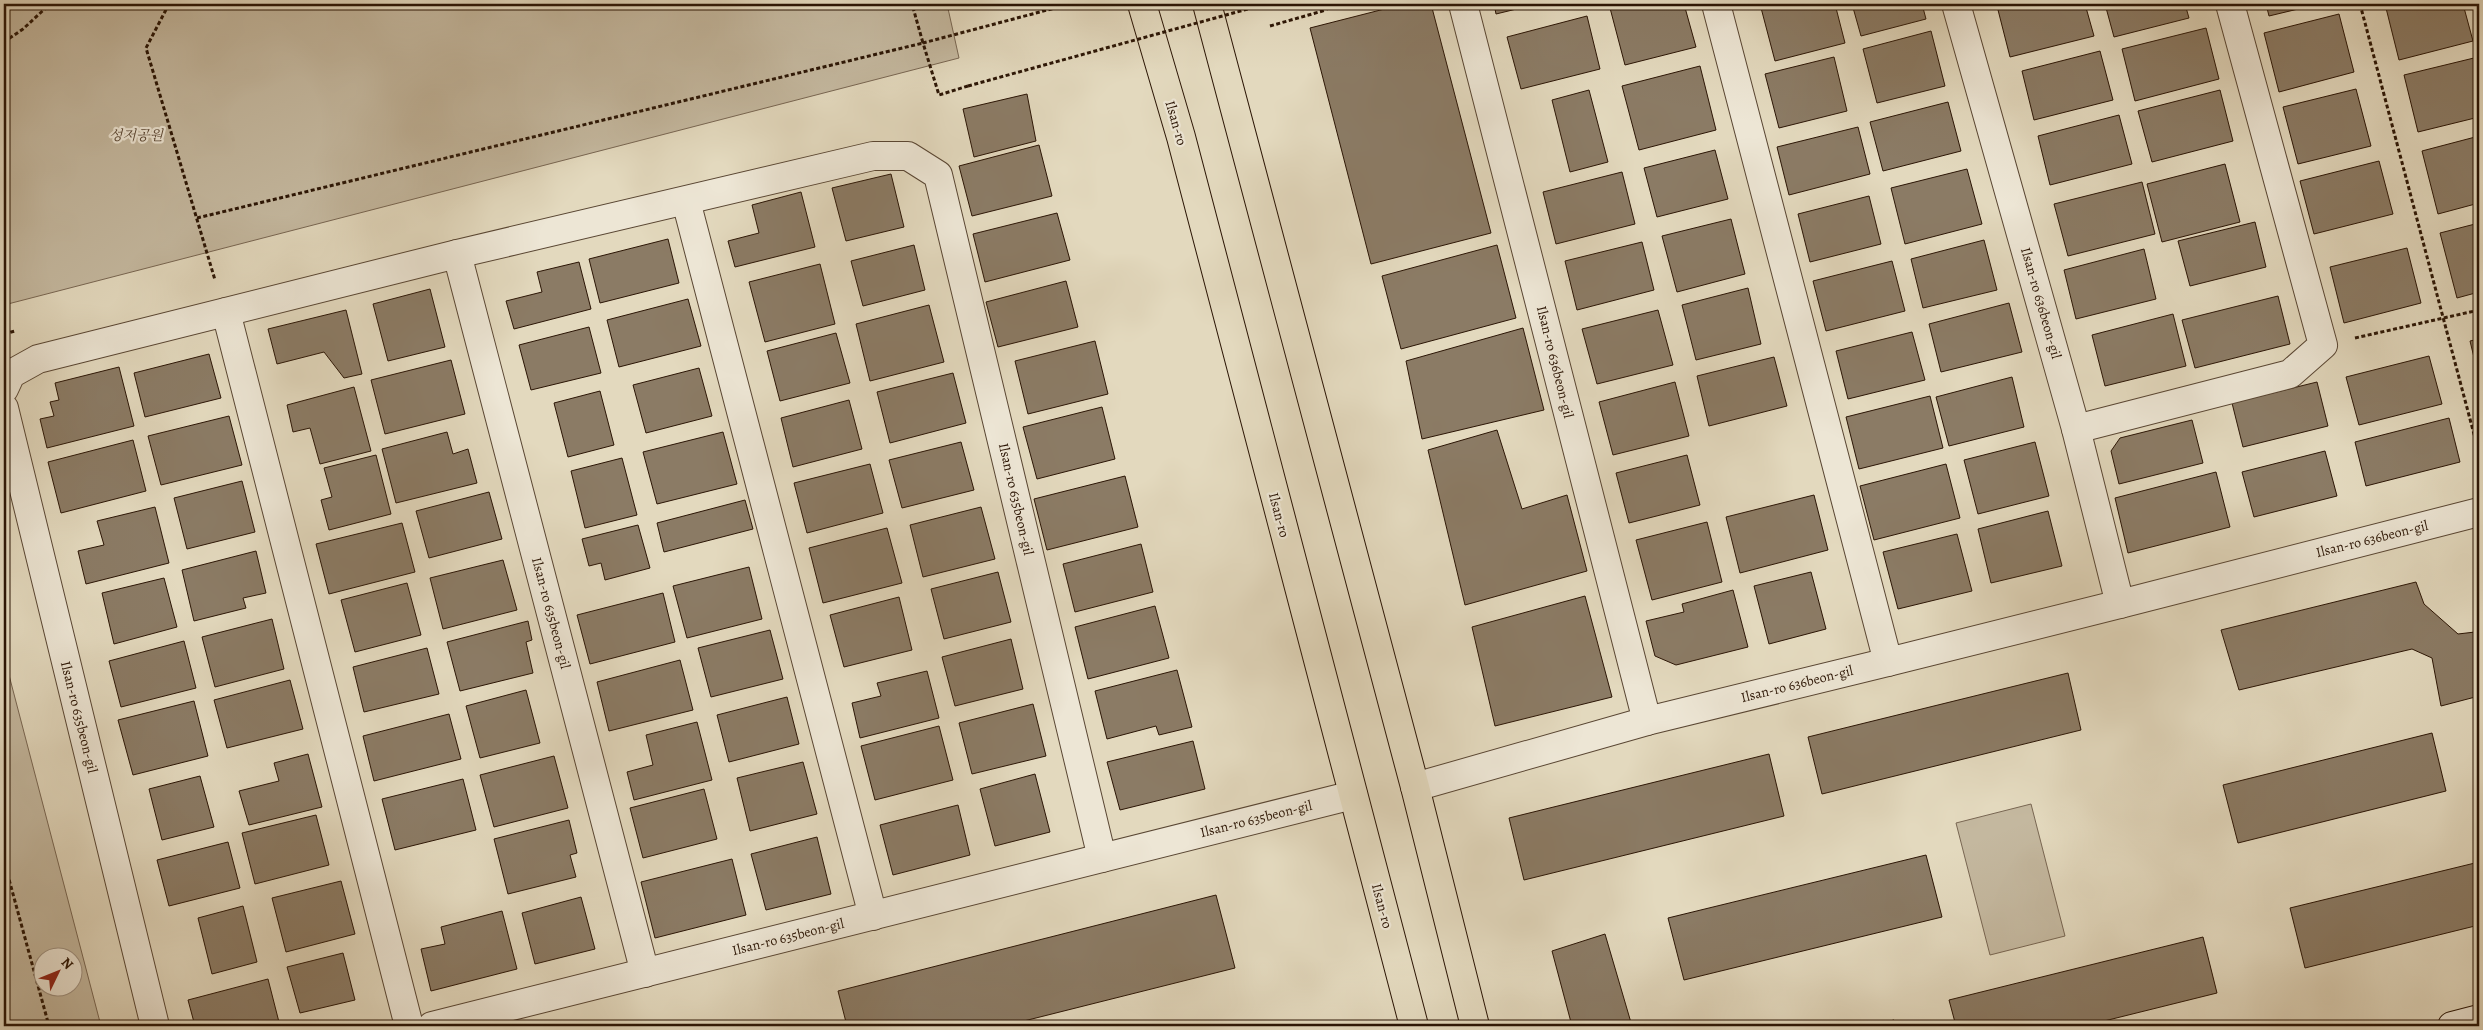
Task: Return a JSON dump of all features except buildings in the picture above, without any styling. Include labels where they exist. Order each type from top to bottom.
[{"type":"main road","name":"Ilsan-ro","points":[[1142,4],[1181,137],[1414,1026]]},
{"type":"main road","points":[[1207,4],[1415,787],[1475,1026]]},
{"type":"street","name":"Ilsan-ro 636beon-gil","points":[[1463,4],[1647,721]]},
{"type":"street","points":[[1716,4],[1888,662]]},
{"type":"street","name":"Ilsan-ro 636beon-gil","points":[[1956,4],[2076,429],[2120,604]]},
{"type":"street","points":[[2076,429],[2290,374],[2323,345],[2230,4]]},
{"type":"street","name":"Ilsan-ro 635beon-gil","points":[[686,201],[872,156],[908,156],[938,175],[1102,858]]},
{"type":"street","points":[[7,381],[38,359],[457,254],[686,201],[873,916]]},
{"type":"street","name":"Ilsan-ro 635beon-gil","points":[[457,254],[645,973]]},
{"type":"street","points":[[226,312],[409,1026]]},
{"type":"street","name":"Ilsan-ro 635beon-gil","points":[[4,408],[155,1026]]},
{"type":"street","name":"Ilsan-ro 636beon-gil","points":[[1415,787],[1647,721],[2120,604],[2479,512]]},
{"type":"street","name":"Ilsan-ro 635beon-gil","points":[[432,1026],[1353,795]]},
{"type":"street","points":[[2452,1026],[2479,1019]]},
{"type":"path","points":[[4,42],[50,4]]},
{"type":"path","points":[[169,4],[146,48],[216,280],[206,282]]},
{"type":"path","points":[[912,4],[939,95],[1266,4]]},
{"type":"path","points":[[197,218],[923,43],[1070,4]]},
{"type":"path","points":[[1270,26],[1326,10],[1330,4]]},
{"type":"path","points":[[2360,4],[2479,454]]},
{"type":"path","points":[[2323,345],[2479,310]]},
{"type":"path","points":[[4,334],[23,329]]},
{"type":"path","points":[[4,861],[49,1026]]},
{"type":"green space","name":"성저공원","points":[[4,4],[947,4],[959,58],[4,305]]},
{"type":"green space","points":[[4,656],[81,948],[32,948],[32,998],[82,998],[82,954],[101,1026],[10,1026],[4,1000]]},
{"type":"green space","points":[[2031,804],[2065,936],[1990,955],[1956,823]]}]
